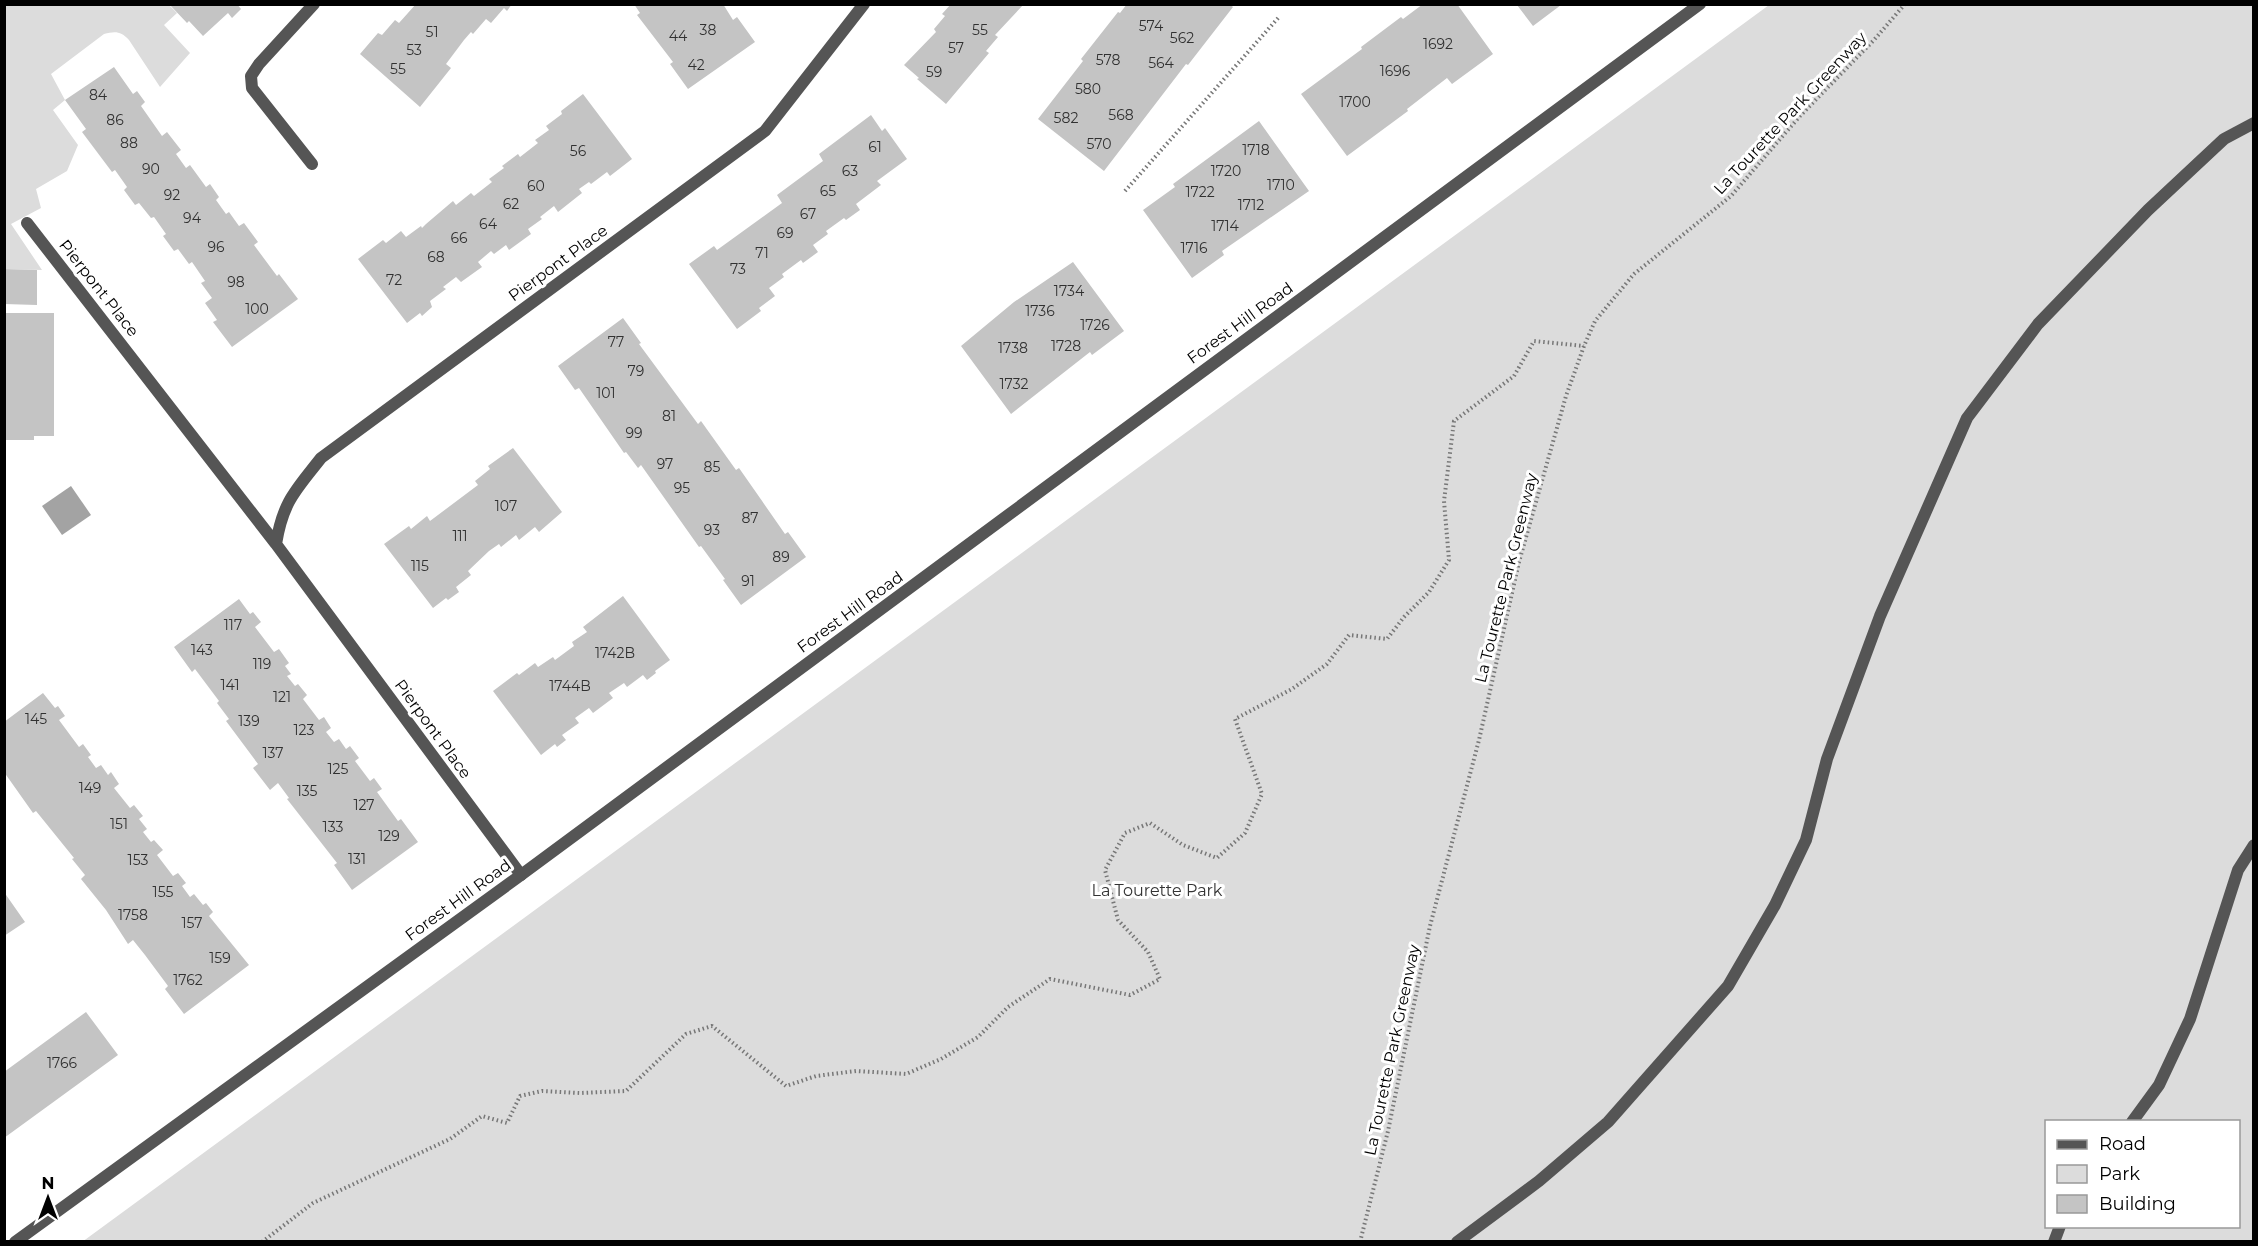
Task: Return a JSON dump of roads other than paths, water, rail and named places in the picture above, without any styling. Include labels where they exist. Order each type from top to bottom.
[{"type":"street","points":[[312,164],[252,88],[251,76],[258,64],[314,4]]},
{"type":"street","name":"Pierpont Place","points":[[276,544],[280,521],[290,497],[321,458],[765,131],[864,4]]},
{"type":"street","name":"Forest Hill Road","points":[[15,1242],[520,875],[1700,4]]},
{"type":"street","points":[[1457,1242],[1539,1181],[1608,1122],[1728,986],[1775,905],[1806,840],[1827,759],[1880,616],[1967,418],[2038,324],[2148,210],[2224,139],[2253,123]]},
{"type":"street","name":"Pierpont Place","points":[[27,223],[276,544],[520,875]]},
{"type":"street","points":[[2134,1120],[2159,1086],[2190,1019],[2238,870],[2253,845]]},
{"type":"street","points":[[2054,1242],[2060,1228]]},
{"type":"park label","name":"La Tourette Park","points":[[1157,890]]}]
